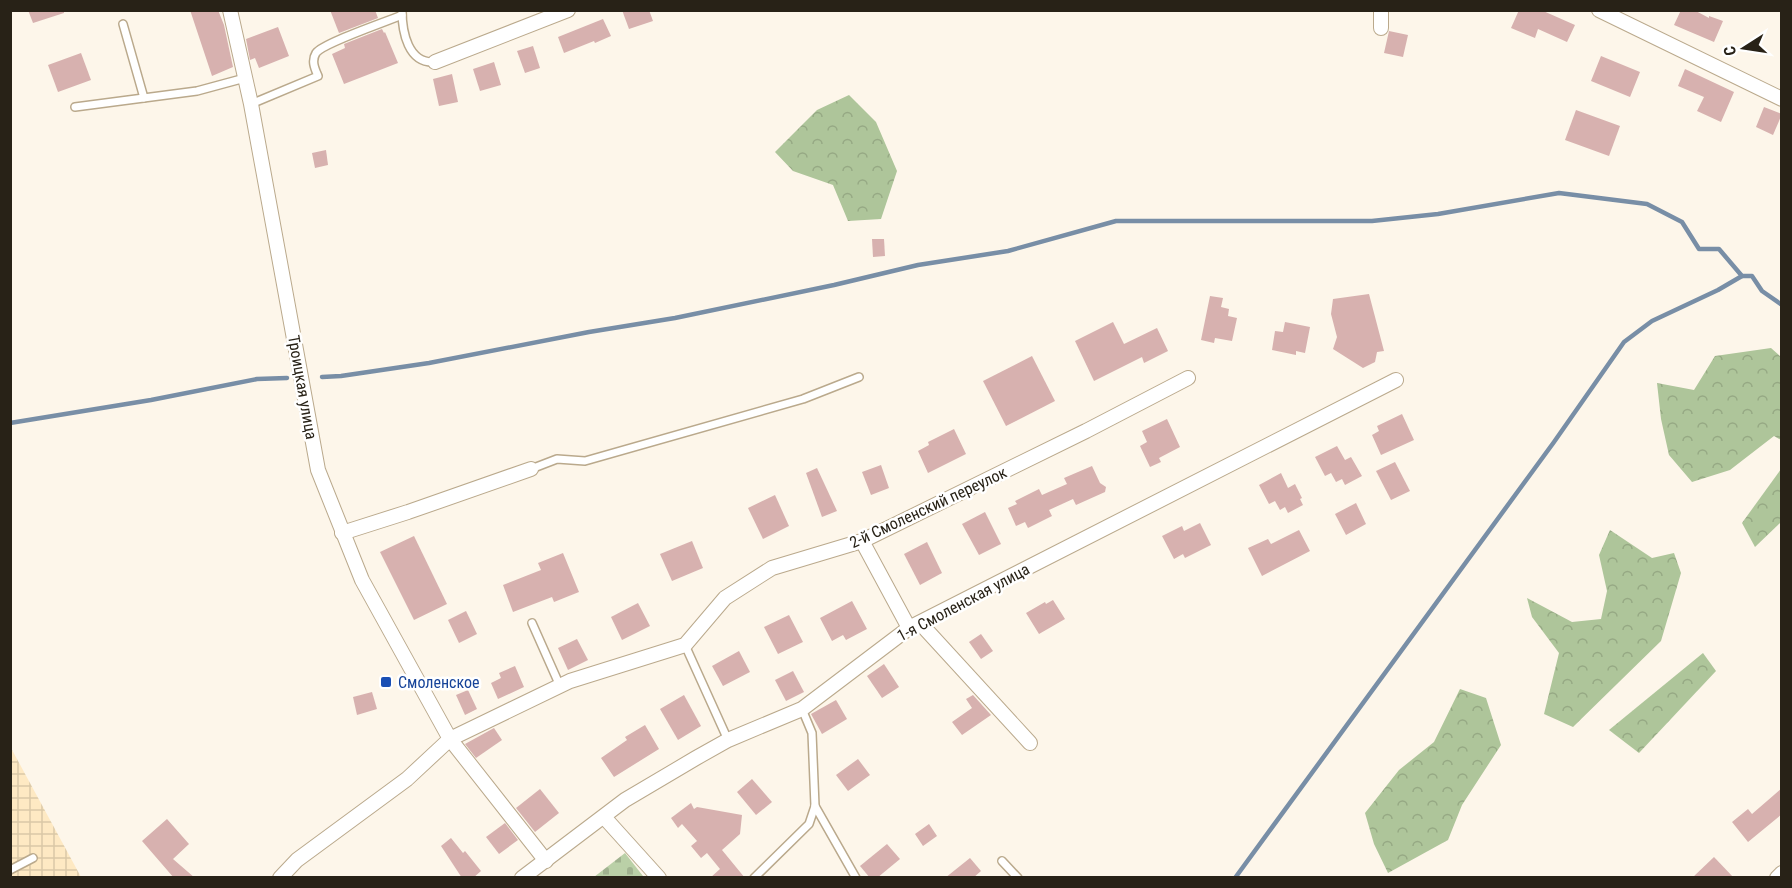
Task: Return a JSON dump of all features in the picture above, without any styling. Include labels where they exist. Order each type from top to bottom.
[{"type":"street","name":"Троицкая улица","points":[[230,10],[251,104],[318,470],[362,580],[450,739],[546,861]]},
{"type":"street","points":[[435,62],[568,10]]},
{"type":"street","points":[[1381,10],[1381,28]]},
{"type":"street","points":[[1599,10],[1782,99]]},
{"type":"street","name":"2-й Смоленский переулок","points":[[685,645],[725,598],[772,568],[862,541],[1188,378]]},
{"type":"street","name":"1-я Смоленская улица","points":[[522,878],[625,801],[728,740],[802,709],[914,625],[1396,380]]},
{"type":"street","points":[[342,533],[531,469]]},
{"type":"street","points":[[862,541],[914,625],[1030,743]]},
{"type":"street","points":[[279,878],[297,860],[407,779],[450,739],[560,686],[685,645]]},
{"type":"street","points":[[604,816],[659,878]]},
{"type":"street","points":[[1777,878],[1782,873]]},
{"type":"lane","points":[[251,104],[318,76],[314,67],[317,51],[402,13],[406,40],[414,55],[426,63],[435,62]]},
{"type":"lane","points":[[123,24],[144,98]]},
{"type":"lane","points":[[75,107],[197,91],[246,78]]},
{"type":"lane","points":[[531,469],[557,459],[585,461],[803,399],[859,377]]},
{"type":"lane","points":[[532,623],[560,686]]},
{"type":"lane","points":[[685,645],[728,740]]},
{"type":"lane","points":[[754,878],[809,824],[815,806],[812,733],[802,709]]},
{"type":"lane","points":[[815,806],[856,878]]},
{"type":"lane","points":[[10,870],[33,858]]},
{"type":"lane","points":[[1002,861],[1018,878]]},
{"type":"shaded area","points":[[11,748],[81,877],[11,877]]},
{"type":"green space","points":[[849,95],[876,122],[897,171],[881,219],[848,221],[833,185],[793,171],[775,152],[817,110]]},
{"type":"green space","points":[[1771,348],[1781,357],[1781,440],[1774,436],[1730,470],[1692,482],[1669,455],[1661,419],[1657,383],[1694,390],[1715,356]]},
{"type":"green space","points":[[1781,469],[1781,522],[1755,547],[1742,523]]},
{"type":"green space","points":[[1610,530],[1652,558],[1674,553],[1681,573],[1661,641],[1573,727],[1544,714],[1559,653],[1532,617],[1527,598],[1572,622],[1601,619],[1607,591],[1599,555]]},
{"type":"green space","points":[[1703,653],[1716,671],[1639,753],[1609,730]]},
{"type":"green space","points":[[1460,689],[1486,698],[1501,745],[1462,805],[1448,840],[1388,873],[1374,844],[1365,813],[1399,770],[1434,742]]},
{"type":"green space","points":[[625,853],[643,876],[594,877]]},
{"type":"building","points":[[28,10],[64,10],[64,13],[33,23]]},
{"type":"building","points":[[190,10],[218,10],[224,25],[233,67],[212,76]]},
{"type":"building","points":[[330,10],[375,10],[378,18],[339,33]]},
{"type":"building","points":[[622,10],[649,10],[653,21],[629,29]]},
{"type":"building","points":[[1519,10],[1541,10],[1575,25],[1567,42],[1538,29],[1535,38],[1511,28]]},
{"type":"building","points":[[1681,10],[1694,10],[1709,18],[1709,16],[1723,21],[1714,42],[1674,25]]},
{"type":"building","points":[[603,19],[611,36],[564,53],[558,37]]},
{"type":"building","points":[[278,27],[289,56],[259,68],[255,58],[250,60],[246,39]]},
{"type":"building","points":[[382,29],[398,63],[344,84],[332,54],[345,48],[344,44]]},
{"type":"building","points":[[1389,31],[1408,35],[1403,57],[1384,53]]},
{"type":"building","points":[[533,46],[540,68],[525,73],[517,51]]},
{"type":"building","points":[[81,53],[91,80],[58,92],[48,65]]},
{"type":"building","points":[[1601,56],[1640,72],[1630,97],[1591,81]]},
{"type":"building","points":[[494,62],[501,85],[480,91],[473,69]]},
{"type":"building","points":[[1685,69],[1734,92],[1721,122],[1697,111],[1704,97],[1678,86]]},
{"type":"building","points":[[452,74],[458,102],[439,106],[433,79]]},
{"type":"building","points":[[1764,107],[1782,114],[1773,135],[1756,127]]},
{"type":"building","points":[[1576,110],[1620,126],[1609,156],[1565,140]]},
{"type":"building","points":[[326,150],[328,165],[315,168],[312,153]]},
{"type":"building","points":[[872,239],[884,239],[885,256],[873,257]]},
{"type":"building","points":[[1369,294],[1384,351],[1377,352],[1375,362],[1363,368],[1333,349],[1337,337],[1331,314],[1333,299]]},
{"type":"building","points":[[1210,296],[1223,298],[1221,307],[1229,309],[1228,316],[1237,318],[1232,341],[1215,338],[1214,343],[1201,340]]},
{"type":"building","points":[[1113,322],[1124,344],[1157,328],[1168,351],[1144,363],[1142,357],[1094,381],[1075,341]]},
{"type":"building","points":[[1285,322],[1310,327],[1305,353],[1296,351],[1296,355],[1272,350],[1275,331],[1283,332]]},
{"type":"building","points":[[1032,356],[1055,401],[1006,426],[983,381]]},
{"type":"building","points":[[1402,414],[1414,440],[1381,455],[1372,435],[1379,431],[1377,426]]},
{"type":"building","points":[[1167,419],[1180,447],[1159,458],[1161,462],[1150,467],[1140,446],[1147,442],[1142,431]]},
{"type":"building","points":[[954,429],[966,454],[928,473],[918,451],[929,445],[928,442]]},
{"type":"building","points":[[1337,446],[1345,460],[1351,457],[1362,476],[1345,485],[1342,479],[1336,482],[1331,473],[1325,476],[1315,457]]},
{"type":"building","points":[[1395,462],[1410,491],[1391,500],[1376,471]]},
{"type":"building","points":[[881,465],[889,488],[871,495],[862,472]]},
{"type":"building","points":[[1092,466],[1100,483],[1106,487],[1105,492],[1076,505],[1073,499],[1049,510],[1052,516],[1028,528],[1025,522],[1016,526],[1008,508],[1017,504],[1015,501],[1039,489],[1042,495],[1067,484],[1064,478]]},
{"type":"building","points":[[817,468],[837,511],[822,517],[806,473]]},
{"type":"building","points":[[1281,473],[1288,488],[1295,484],[1302,498],[1300,499],[1303,505],[1288,513],[1285,507],[1280,510],[1275,501],[1269,504],[1259,485]]},
{"type":"building","points":[[775,495],[789,526],[763,539],[748,508]]},
{"type":"building","points":[[1356,503],[1366,524],[1346,535],[1335,514]]},
{"type":"building","points":[[985,512],[1001,544],[979,555],[962,524]]},
{"type":"building","points":[[1200,523],[1211,545],[1185,558],[1183,554],[1174,559],[1162,536],[1182,526],[1184,531]]},
{"type":"building","points":[[1299,530],[1310,551],[1262,576],[1248,548],[1268,539],[1271,544]]},
{"type":"building","points":[[414,536],[447,604],[414,620],[380,552]]},
{"type":"building","points":[[692,541],[703,568],[672,581],[660,554]]},
{"type":"building","points":[[927,542],[942,573],[920,585],[904,554]]},
{"type":"building","points":[[563,553],[579,592],[554,602],[552,597],[513,612],[503,585],[541,570],[538,563]]},
{"type":"building","points":[[1053,600],[1065,619],[1039,634],[1026,613]]},
{"type":"building","points":[[852,601],[867,629],[846,640],[843,635],[832,641],[820,618]]},
{"type":"building","points":[[638,603],[650,626],[622,640],[611,617]]},
{"type":"building","points":[[466,611],[477,634],[459,643],[448,620]]},
{"type":"building","points":[[789,615],[803,642],[778,654],[764,627]]},
{"type":"building","points":[[981,634],[993,651],[981,659],[969,642]]},
{"type":"building","points":[[577,639],[588,660],[568,670],[558,648]]},
{"type":"building","points":[[739,651],[750,672],[723,686],[712,666]]},
{"type":"building","points":[[884,664],[899,687],[882,698],[867,676]]},
{"type":"building","points":[[515,666],[524,687],[498,699],[491,683],[501,678],[499,673]]},
{"type":"building","points":[[793,671],[804,692],[786,701],[775,680]]},
{"type":"building","points":[[468,690],[477,709],[465,715],[456,695]]},
{"type":"building","points":[[372,692],[377,709],[357,715],[353,697]]},
{"type":"building","points":[[684,695],[701,726],[678,740],[660,709]]},
{"type":"building","points":[[973,695],[991,715],[962,735],[952,722],[972,708],[966,699]]},
{"type":"building","points":[[836,700],[847,719],[822,734],[811,714]]},
{"type":"building","points":[[645,725],[659,749],[614,777],[601,758],[627,740],[625,737]]},
{"type":"building","points":[[494,728],[502,740],[476,758],[465,744]]},
{"type":"building","points":[[858,759],[870,775],[848,791],[836,775]]},
{"type":"building","points":[[752,779],[772,802],[756,815],[737,792]]},
{"type":"building","points":[[1782,788],[1782,814],[1748,842],[1732,822],[1748,809],[1752,814]]},
{"type":"building","points":[[540,789],[559,813],[535,832],[516,808]]},
{"type":"building","points":[[691,803],[694,809],[697,807],[742,815],[740,834],[722,850],[745,878],[710,878],[720,869],[707,853],[701,858],[691,846],[697,841],[682,824],[678,828],[671,818]]},
{"type":"building","points":[[167,819],[189,844],[173,859],[195,878],[174,878],[142,841]]},
{"type":"building","points":[[505,823],[518,840],[499,854],[486,837]]},
{"type":"building","points":[[929,824],[937,836],[923,846],[915,834]]},
{"type":"building","points":[[451,838],[481,871],[473,878],[462,878],[441,846]]},
{"type":"building","points":[[887,844],[900,859],[877,878],[870,878],[860,866]]},
{"type":"building","points":[[1714,857],[1734,878],[1692,878]]},
{"type":"building","points":[[970,858],[981,871],[973,878],[945,878]]},
{"type":"waterway","points":[[322,377],[429,363],[675,318],[918,265],[1008,251],[1116,221],[1372,221],[1438,214],[1559,193],[1647,204],[1682,222],[1699,249],[1719,249],[1742,276],[1752,276],[1762,291],[1782,305]]},
{"type":"waterway","points":[[1235,878],[1554,442],[1624,342],[1652,321],[1742,276]]},
{"type":"waterway","points":[[10,423],[151,400],[257,379],[287,378]]},
{"type":"place","name":"Смоленское","points":[[386,682]]}]
